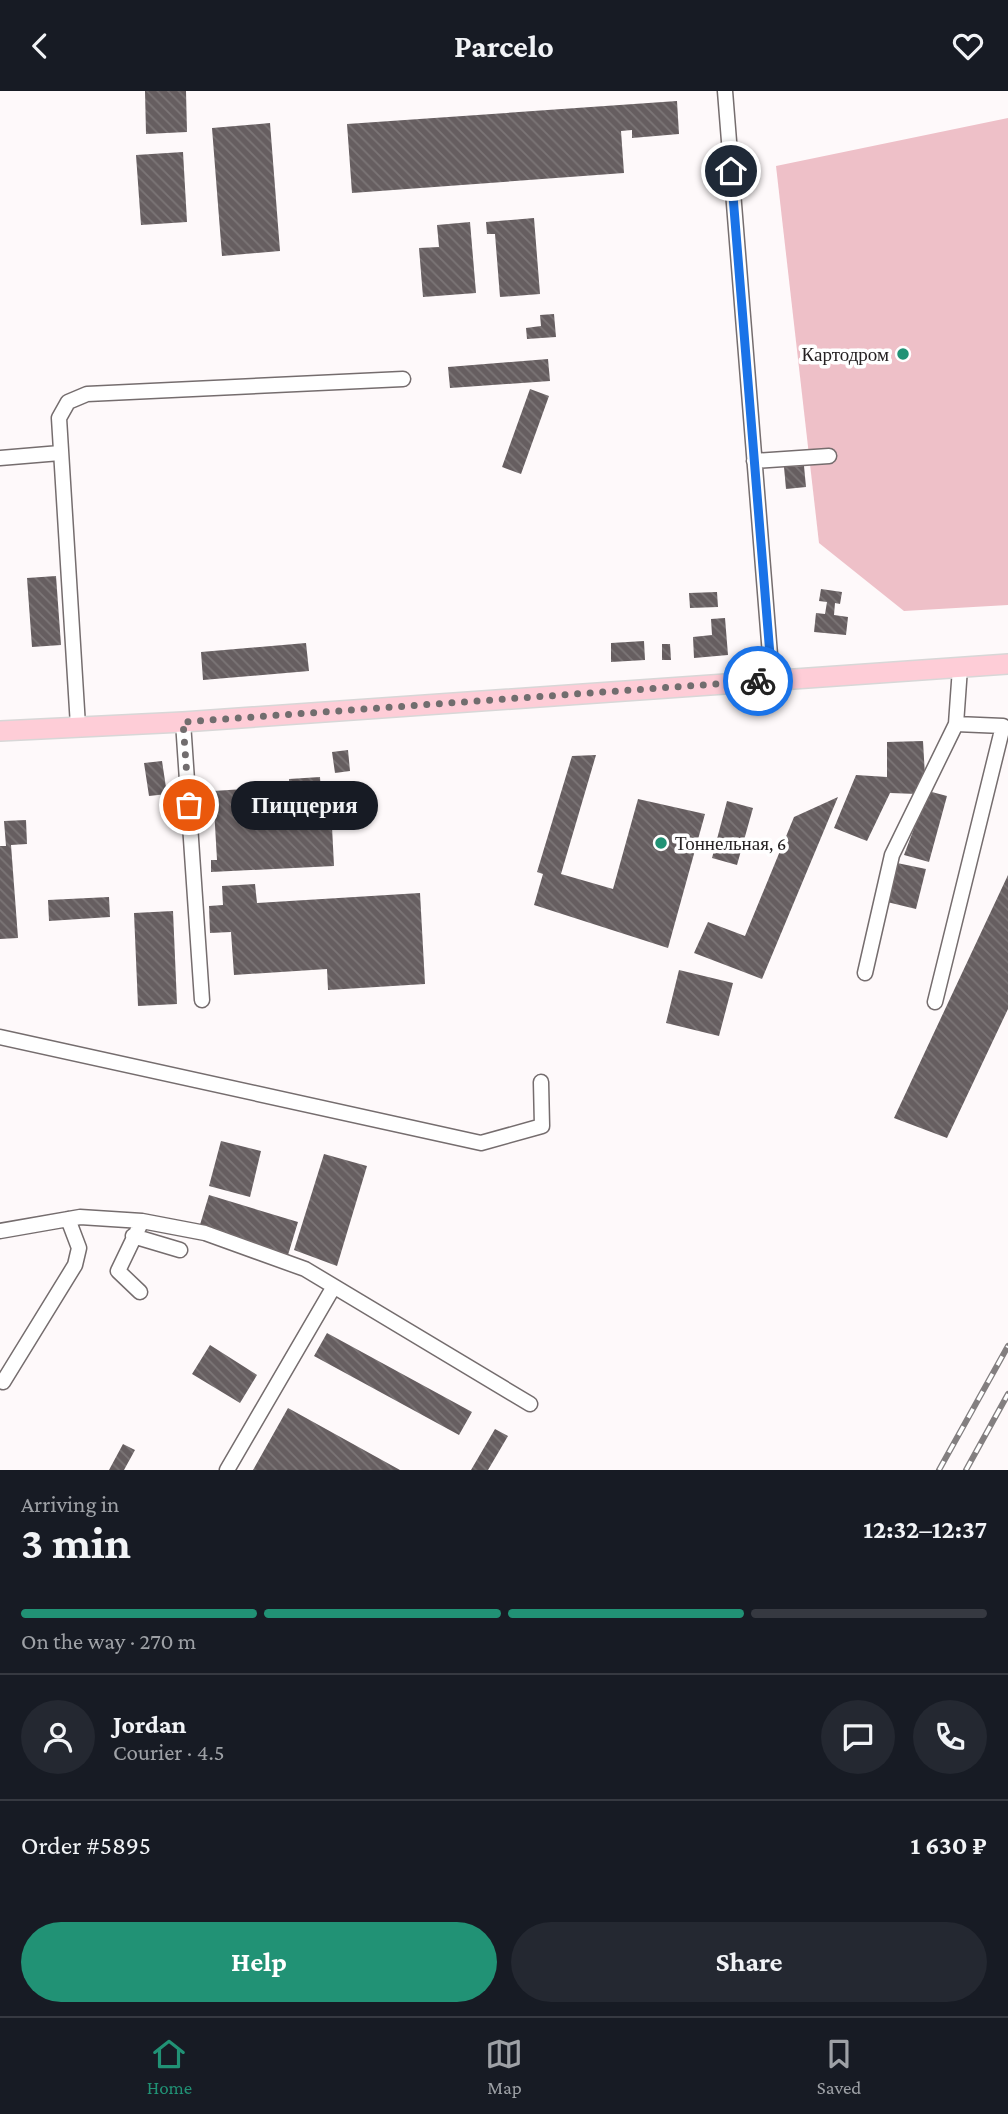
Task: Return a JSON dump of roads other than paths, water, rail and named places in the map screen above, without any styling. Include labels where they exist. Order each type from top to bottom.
[{"type":"main road","points":[[0,731],[183,722],[1008,664]]},
{"type":"street","points":[[725,91],[772,680]]},
{"type":"street","points":[[78,726],[60,453],[59,418],[68,402],[87,394],[403,379]]},
{"type":"street","points":[[0,458],[60,453]]},
{"type":"street","points":[[754,461],[829,456]]},
{"type":"street","points":[[865,973],[892,855],[956,724],[960,668]]},
{"type":"street","points":[[183,722],[202,1000]]},
{"type":"street","points":[[935,1002],[1003,726],[956,724]]},
{"type":"street","points":[[0,1037],[481,1143],[542,1126],[541,1082]]},
{"type":"street","points":[[3,1382],[75,1265],[79,1248],[68,1219]]},
{"type":"street","points":[[0,1231],[68,1219],[142,1221],[205,1233],[257,1250],[304,1269],[530,1405]]},
{"type":"street","points":[[140,1292],[118,1271],[142,1221]]},
{"type":"street","points":[[133,1236],[180,1250]]},
{"type":"street","points":[[227,1470],[333,1288]]},
{"type":"railway","points":[[939,1470],[1008,1346]]},
{"type":"railway","points":[[966,1470],[1008,1394]]},
{"type":"place","name":"Картодром","points":[[903,354]]},
{"type":"place","name":"Пиццерия","points":[[189,805]]},
{"type":"place","name":"Тоннельная, 6","points":[[661,843]]}]
